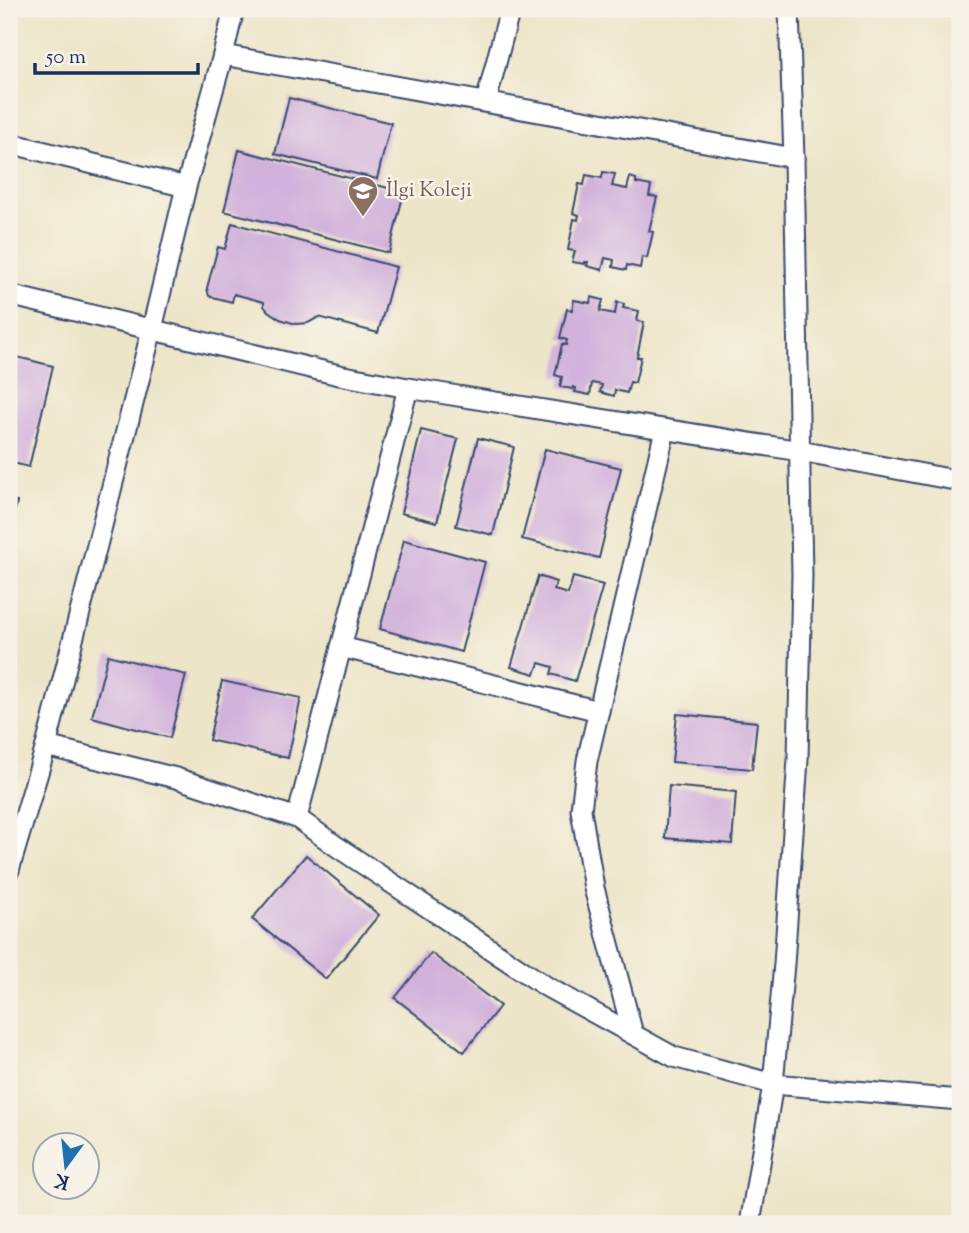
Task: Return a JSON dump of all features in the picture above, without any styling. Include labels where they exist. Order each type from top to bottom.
[{"type":"street","points":[[9,870],[46,746],[186,187],[234,9]]},
{"type":"street","points":[[486,102],[510,9]]},
{"type":"street","points":[[750,1224],[773,1084],[798,759],[802,575],[789,9]]},
{"type":"street","points":[[223,55],[794,158]]},
{"type":"street","points":[[9,143],[186,187]]},
{"type":"street","points":[[9,295],[408,388],[960,481]]},
{"type":"street","points":[[297,818],[408,388]]},
{"type":"street","points":[[633,1034],[594,888],[581,810],[587,761],[665,430]]},
{"type":"street","points":[[341,647],[599,711]]},
{"type":"street","points":[[46,746],[176,778],[297,818],[547,987],[674,1057],[773,1084],[960,1100]]},
{"type":"building","points":[[289,98],[391,123],[377,179],[275,154]]},
{"type":"building","points":[[239,150],[404,192],[389,253],[224,211]]},
{"type":"building","points":[[603,172],[615,174],[612,186],[627,189],[630,177],[636,179],[636,183],[651,186],[649,196],[657,197],[649,231],[653,232],[647,258],[642,257],[640,268],[627,265],[626,270],[613,267],[614,260],[605,258],[602,270],[587,266],[588,262],[572,262],[575,251],[568,250],[574,219],[578,220],[579,215],[573,213],[579,184],[584,185],[586,175],[602,178]]},
{"type":"building","points":[[232,223],[396,267],[378,333],[319,317],[308,323],[296,324],[280,319],[268,311],[264,302],[234,294],[232,302],[209,296],[207,288],[218,247],[225,249]]},
{"type":"building","points":[[591,297],[603,300],[600,311],[615,314],[617,302],[624,304],[623,308],[639,311],[637,321],[644,322],[637,357],[641,357],[635,383],[630,382],[627,393],[615,390],[614,396],[600,392],[602,385],[592,383],[590,395],[575,392],[576,388],[573,387],[560,387],[562,377],[555,375],[562,344],[566,345],[567,340],[560,338],[567,309],[572,310],[574,300],[590,303]]},
{"type":"building","points":[[9,355],[53,366],[29,467],[9,462],[9,398],[13,382],[9,381]]},
{"type":"building","points":[[421,430],[458,439],[437,522],[401,513]]},
{"type":"building","points":[[478,438],[514,447],[493,535],[456,526]]},
{"type":"building","points":[[545,449],[621,468],[599,558],[522,539]]},
{"type":"building","points":[[9,500],[17,502],[10,532],[9,531]]},
{"type":"building","points":[[404,540],[485,562],[461,652],[380,629]]},
{"type":"building","points":[[538,576],[556,582],[554,590],[568,594],[573,577],[603,585],[575,681],[551,674],[553,667],[539,663],[535,674],[511,667]]},
{"type":"building","points":[[108,655],[186,675],[170,738],[92,717]]},
{"type":"building","points":[[222,681],[301,698],[288,758],[209,740]]},
{"type":"building","points":[[677,714],[757,722],[752,769],[672,762]]},
{"type":"building","points":[[669,786],[736,792],[732,844],[665,838]]},
{"type":"building","points":[[306,855],[379,915],[326,979],[252,919]]},
{"type":"building","points":[[431,953],[500,1006],[464,1052],[395,998]]},
{"type":"place","name":"İlgi Koleji","points":[[363,218]]}]
